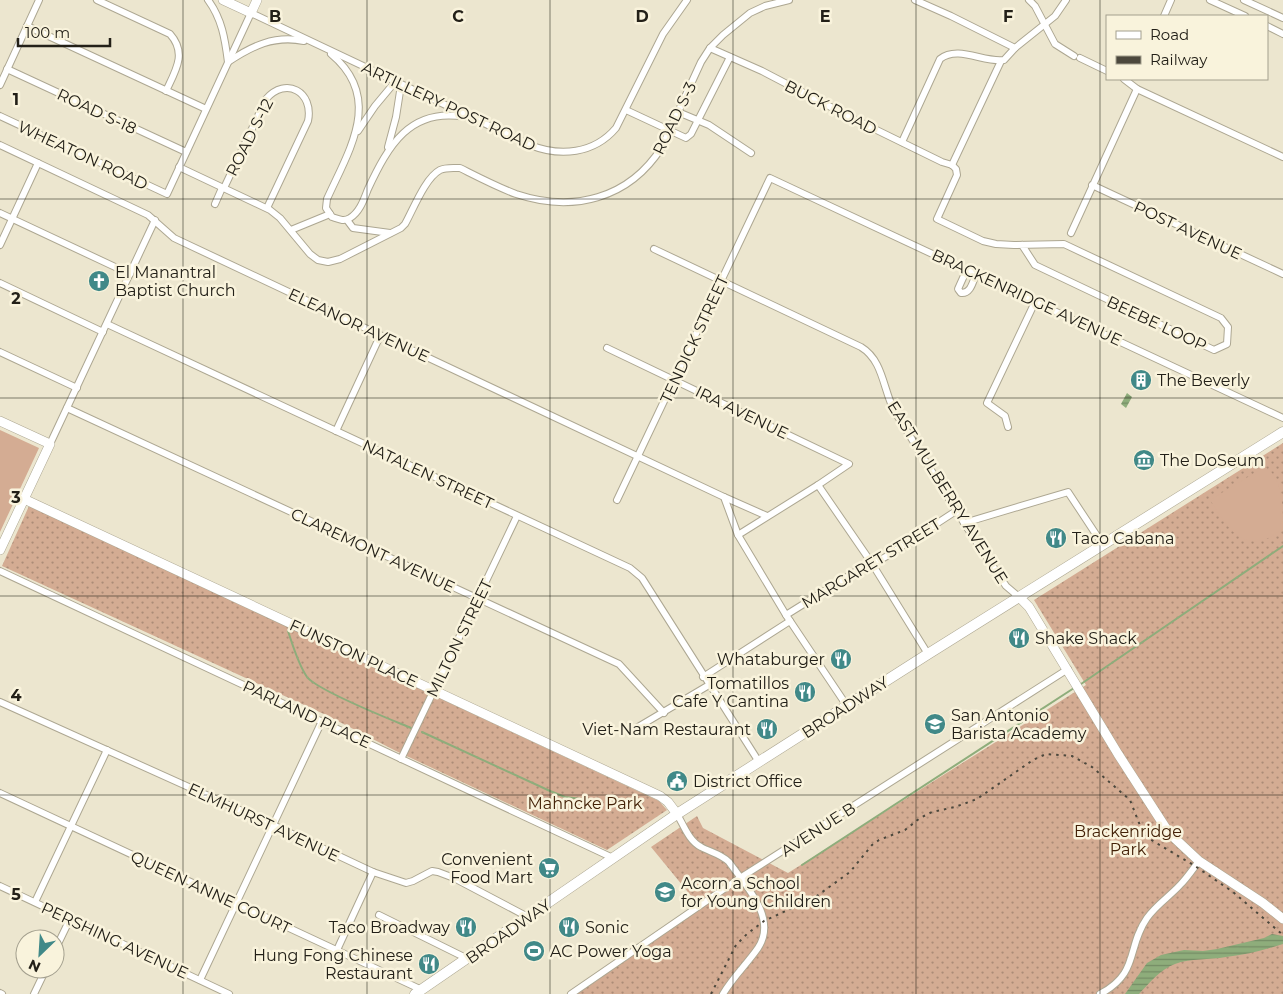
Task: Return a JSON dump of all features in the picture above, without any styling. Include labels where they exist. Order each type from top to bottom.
[{"type":"main road","name":"BROADWAY","points":[[419,992],[677,814],[928,654],[1283,432]]},
{"type":"street","points":[[1,82],[28,26],[38,0]]},
{"type":"street","points":[[98,0],[170,34],[177,41],[180,54],[178,64],[166,91]]},
{"type":"street","points":[[208,0],[216,12],[223,29],[228,62]]},
{"type":"street","points":[[223,0],[251,13]]},
{"type":"street","points":[[179,167],[257,0]]},
{"type":"street","name":"ARTILLERY POST ROAD","points":[[251,13],[538,148],[554,152],[567,152],[585,149],[604,141],[616,128],[662,34],[687,0]]},
{"type":"street","name":"ROAD S-3","points":[[179,167],[267,208],[280,218],[310,254],[318,260],[328,262],[340,259],[401,228],[429,180],[440,170],[451,167],[460,168],[516,194],[541,200],[575,202],[604,196],[638,175],[654,160],[662,147],[701,62],[710,48],[750,13],[765,6],[789,0]]},
{"type":"street","points":[[915,0],[1015,48]]},
{"type":"street","points":[[1029,0],[1035,6],[1055,44],[1106,71]]},
{"type":"street","points":[[902,142],[940,59],[946,54],[956,53],[992,61],[1004,60],[1015,48],[1055,16],[1066,0]]},
{"type":"street","points":[[1164,15],[1171,0]]},
{"type":"street","points":[[1210,0],[1243,15]]},
{"type":"street","points":[[1244,0],[1283,18]]},
{"type":"street","points":[[28,26],[206,110]]},
{"type":"street","points":[[1268,26],[1283,34]]},
{"type":"street","name":"ARTILLERY POST ROAD","points":[[228,62],[253,46],[267,41],[289,39],[313,43]]},
{"type":"street","points":[[324,48],[344,67],[355,87],[359,110],[355,136]]},
{"type":"street","name":"BUCK ROAD","points":[[710,48],[762,71],[841,113],[942,162],[952,165]]},
{"type":"street","points":[[626,110],[686,138],[691,134],[730,57]]},
{"type":"street","points":[[1001,61],[952,165],[956,169],[957,175],[937,219],[982,241],[996,244],[1022,245]]},
{"type":"street","name":"ROAD S-18","points":[[7,69],[186,152]]},
{"type":"street","points":[[1133,81],[1137,89],[1283,156]]},
{"type":"street","points":[[398,83],[392,134],[359,209],[347,220],[335,218],[326,208],[327,199],[355,136],[375,106],[398,83]]},
{"type":"street","name":"ROAD S-12","points":[[223,188],[266,99],[271,93],[281,88],[291,88],[300,92],[306,100],[310,112],[308,121],[267,208]]},
{"type":"street","points":[[1071,233],[1137,89]]},
{"type":"street","points":[[678,112],[710,125],[751,153]]},
{"type":"street","name":"WHEATON ROAD","points":[[0,116],[167,194],[179,167]]},
{"type":"street","points":[[384,155],[396,140],[415,125],[429,119],[445,116],[472,118]]},
{"type":"street","name":"ELEANOR AVENUE","points":[[0,145],[148,215],[174,238],[767,516]]},
{"type":"street","points":[[0,245],[38,163]]},
{"type":"street","name":"BRACKENRIDGE AVENUE","points":[[770,178],[1283,418]]},
{"type":"street","name":"TENDICK STREET","points":[[617,500],[770,178]]},
{"type":"street","name":"POST AVENUE","points":[[1092,185],[1283,274]]},
{"type":"street","points":[[215,204],[223,188]]},
{"type":"street","points":[[0,214],[130,274]]},
{"type":"street","points":[[291,230],[330,214]]},
{"type":"street","points":[[0,550],[155,220]]},
{"type":"street","points":[[347,220],[353,228],[390,234]]},
{"type":"street","name":"BEEBE LOOP","points":[[1064,244],[1221,318],[1228,328],[1227,344],[1214,350],[1035,265],[1022,245],[1064,244]]},
{"type":"street","name":"EAST MULBERRY AVENUE","points":[[654,250],[861,347],[872,356],[883,376],[891,405],[964,523],[1006,586],[1030,607],[1118,754],[1170,833],[1199,861],[1282,916]]},
{"type":"street","points":[[967,269],[958,288],[961,293],[965,294],[968,292],[976,274]]},
{"type":"street","points":[[0,283],[103,332]]},
{"type":"street","points":[[1008,427],[1005,416],[988,402],[1035,302]]},
{"type":"street","name":"NATALEN STREET","points":[[107,324],[623,565],[642,578],[709,685]]},
{"type":"street","points":[[336,431],[380,336]]},
{"type":"street","name":"IRA AVENUE","points":[[607,348],[849,464],[818,485]]},
{"type":"street","points":[[0,352],[77,388]]},
{"type":"street","name":"CLAREMONT AVENUE","points":[[67,408],[619,664],[664,712]]},
{"type":"street","points":[[0,421],[50,444]]},
{"type":"street","points":[[738,536],[818,485],[871,562],[928,654]]},
{"type":"street","name":"MARGARET STREET","points":[[964,523],[1068,492],[1103,545]]},
{"type":"street","points":[[724,497],[738,536],[788,618],[846,706]]},
{"type":"street","name":"FUNSTON PLACE","points":[[24,498],[660,796],[668,802],[677,814]]},
{"type":"street","name":"MARGARET STREET","points":[[703,676],[871,562],[887,556],[956,510]]},
{"type":"street","name":"MILTON STREET","points":[[401,759],[517,516]]},
{"type":"street","name":"PARLAND PLACE","points":[[0,572],[613,858]]},
{"type":"street","name":"AVENUE B","points":[[571,994],[740,878],[1070,673]]},
{"type":"street","points":[[638,727],[709,685],[759,762]]},
{"type":"street","name":"ELMHURST AVENUE","points":[[0,702],[273,824],[373,872],[406,883],[413,882],[432,871],[438,872],[454,878],[528,917]]},
{"type":"street","points":[[200,980],[322,721]]},
{"type":"street","points":[[35,902],[107,750]]},
{"type":"street","name":"QUEEN ANNE COURT","points":[[0,793],[337,950],[419,992]]},
{"type":"street","points":[[677,814],[692,840],[699,846],[724,857],[729,862],[760,910],[764,921],[764,935],[759,946],[723,994]]},
{"type":"street","points":[[1100,994],[1117,984],[1124,975],[1145,920],[1159,903],[1180,885],[1199,861]]},
{"type":"street","points":[[337,950],[373,872]]},
{"type":"street","name":"PERSHING AVENUE","points":[[0,886],[229,994]]},
{"type":"street","points":[[379,915],[468,958]]},
{"type":"street","points":[[65,929],[70,918]]},
{"type":"street","points":[[34,994],[41,979]]},
{"type":"green space","points":[[0,430],[39,448],[0,532]]},
{"type":"green space","name":"Brackenridge Park","points":[[1283,443],[1283,994],[577,994],[701,908],[651,847],[697,816],[703,828],[788,873],[1086,685],[1034,600]]},
{"type":"green space","points":[[1266,468],[1272,472],[1279,487],[1283,529],[1266,539],[1247,540],[1232,530],[1210,500],[1261,469]]},
{"type":"green space","name":"Mahncke Park","points":[[29,506],[659,801],[667,810],[607,850],[396,751],[326,715],[2,566]]},
{"type":"shaded area","points":[[1127,393],[1132,397],[1126,408],[1121,404]]},
{"type":"shaded area","points":[[1272,934],[1283,936],[1283,944],[1241,955],[1175,964],[1160,973],[1139,994],[1125,994],[1147,963],[1161,955],[1184,950],[1203,951],[1217,949],[1264,938]]},
{"type":"waterway","points":[[1081,684],[1283,546]]},
{"type":"waterway","points":[[288,631],[301,666],[307,677],[314,683],[356,705],[411,728]]},
{"type":"waterway","points":[[802,865],[1074,688]]},
{"type":"waterway","points":[[422,732],[550,791],[565,797],[590,800]]},
{"type":"railway","points":[[711,994],[736,945],[764,921],[814,898],[850,872],[872,845],[879,840],[905,830],[920,818],[932,812],[955,807],[977,799],[1033,760],[1046,754],[1072,756],[1092,767],[1130,800],[1139,823],[1148,838],[1195,866],[1233,892],[1283,935]]},
{"type":"place","name":"El Manantral Baptist Church","points":[[99,281]]},
{"type":"place","name":"The Beverly","points":[[1141,380]]},
{"type":"place","name":"The DoSeum","points":[[1144,460]]},
{"type":"place","name":"Taco Cabana","points":[[1056,538]]},
{"type":"place","name":"Shake Shack","points":[[1019,638]]},
{"type":"place","name":"Whataburger","points":[[841,659]]},
{"type":"place","name":"Tomatillos Cafe Y Cantina","points":[[805,692]]},
{"type":"place","name":"San Antonio Barista Academy","points":[[935,724]]},
{"type":"place","name":"Viet-Nam Restaurant","points":[[767,729]]},
{"type":"place","name":"District Office","points":[[677,781]]},
{"type":"place","name":"Convenient Food Mart","points":[[549,868]]},
{"type":"place","name":"Acorn a School for Young Children","points":[[665,892]]},
{"type":"place","name":"Taco Broadway","points":[[466,927]]},
{"type":"place","name":"Sonic","points":[[569,927]]},
{"type":"place","name":"AC Power Yoga","points":[[534,951]]},
{"type":"place","name":"Hung Fong Chinese Restaurant","points":[[429,964]]}]
